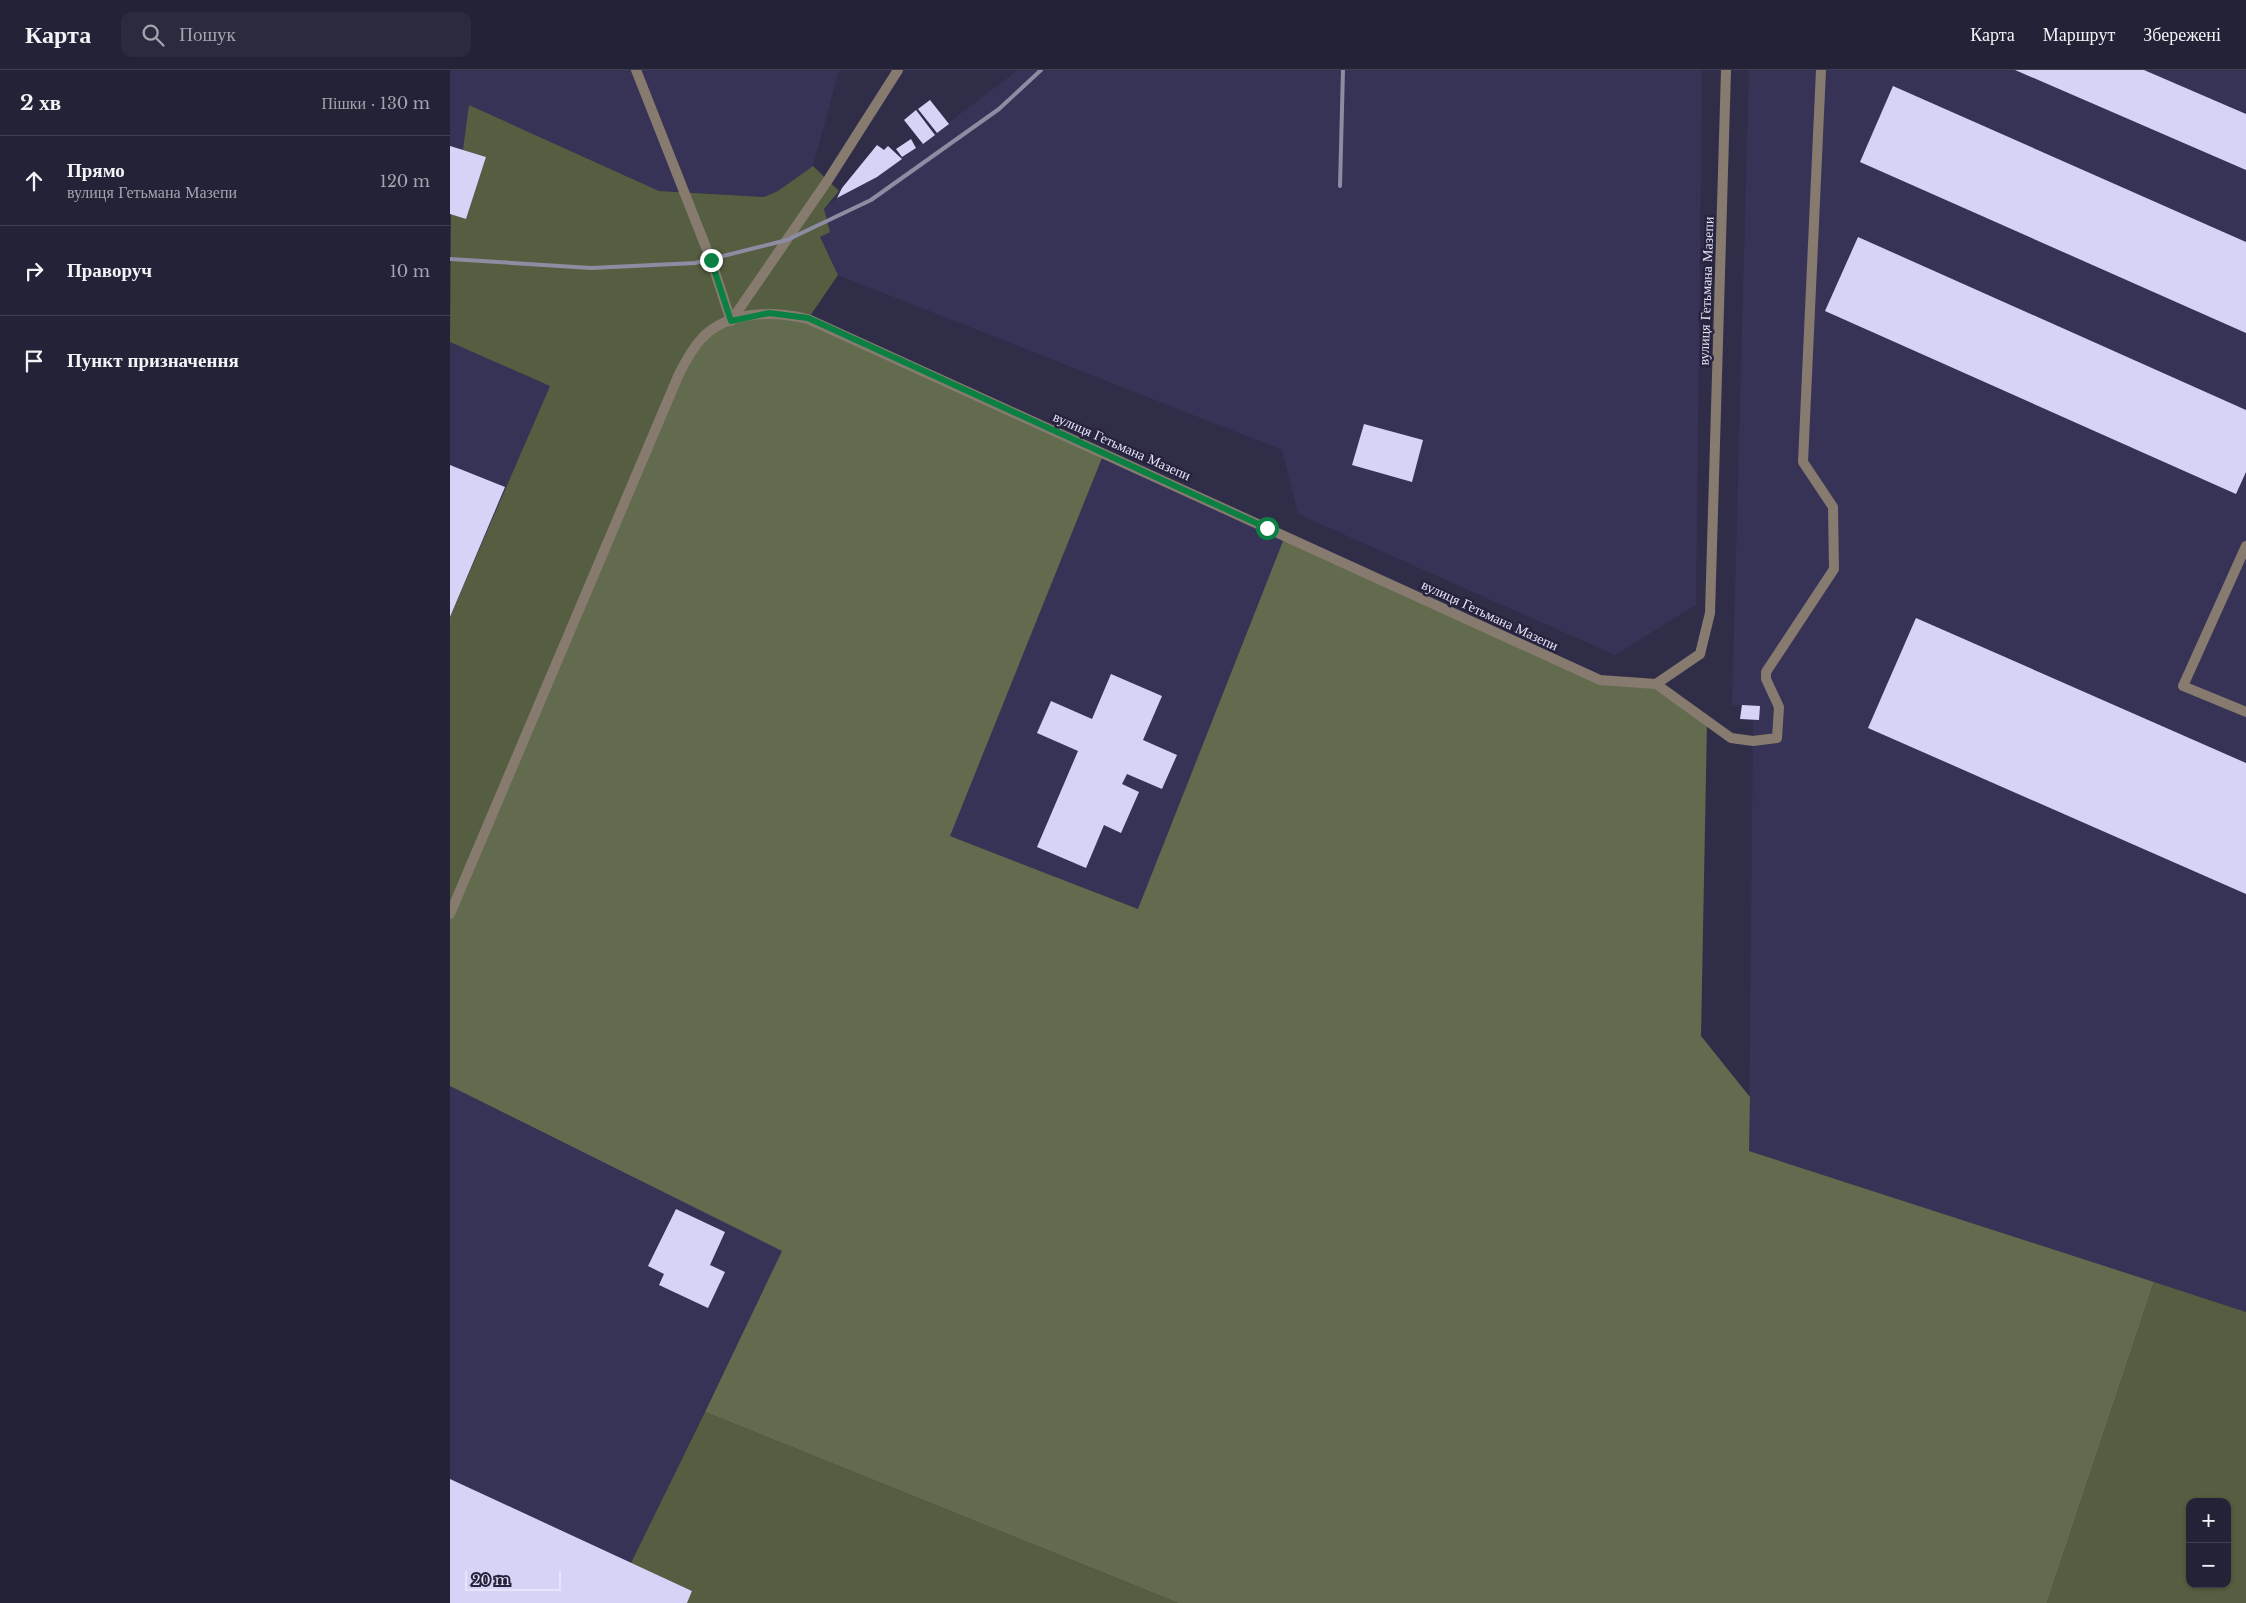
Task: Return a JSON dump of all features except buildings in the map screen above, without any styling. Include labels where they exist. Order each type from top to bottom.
[{"type":"street","points":[[636,70],[711,260],[731,321]]},
{"type":"street","points":[[450,914],[679,374],[702,338],[716,328],[731,321],[832,172],[898,70]]},
{"type":"street","name":"вулиця Гетьмана Мазепи","points":[[731,321],[769,313],[808,318],[1600,680],[1656,684],[1700,654],[1710,613],[1726,70]]},
{"type":"street","points":[[1656,684],[1731,738],[1753,741],[1777,738],[1779,707],[1766,679],[1766,672],[1834,569],[1833,507],[1803,462],[1821,70]]},
{"type":"street","points":[[2246,546],[2183,686],[2246,712]]},
{"type":"shaded area","points":[[450,70],[839,70],[813,166],[778,191],[764,197],[659,191],[469,105],[486,157],[466,219],[451,215],[450,219]]},
{"type":"shaded area","points":[[1018,70],[1702,70],[1696,605],[1615,655],[1298,514],[1282,450],[838,275],[819,236],[830,231],[824,209],[837,198],[877,177]]},
{"type":"shaded area","points":[[1749,70],[2246,70],[2246,1312],[1749,1151],[1753,720],[1740,719],[1741,705],[1732,705]]},
{"type":"shaded area","points":[[450,342],[550,386],[450,617]]},
{"type":"shaded area","points":[[1104,453],[1285,536],[1138,910],[950,836]]},
{"type":"shaded area","points":[[450,1086],[783,1251],[631,1563],[692,1591],[687,1603],[450,1603]]},
{"type":"green space","points":[[469,105],[659,191],[764,197],[778,191],[813,166],[839,191],[824,209],[830,232],[820,237],[838,275],[808,319],[450,914],[450,617],[550,386],[450,342],[451,214],[466,219],[486,157],[463,150]]},
{"type":"green space","points":[[789,314],[1104,453],[950,836],[1138,909],[1285,536],[1600,680],[1656,684],[1707,721],[1701,1036],[1750,1097],[1749,1151],[2154,1282],[2047,1603],[1178,1603],[705,1412],[782,1251],[450,1086],[450,914],[679,374],[702,338],[731,321]]},
{"type":"green space","points":[[2154,1282],[2246,1312],[2246,1603],[2047,1603]]},
{"type":"green space","points":[[705,1412],[1178,1603],[687,1603],[692,1591],[631,1563]]},
{"type":"railway","points":[[450,259],[591,268],[695,263],[787,240],[871,200],[999,109],[1041,70]]},
{"type":"railway","points":[[1340,186],[1343,70]]},
{"type":"route","points":[[711,260],[731,321],[750,315],[769,313],[808,318],[1267,528]]}]
